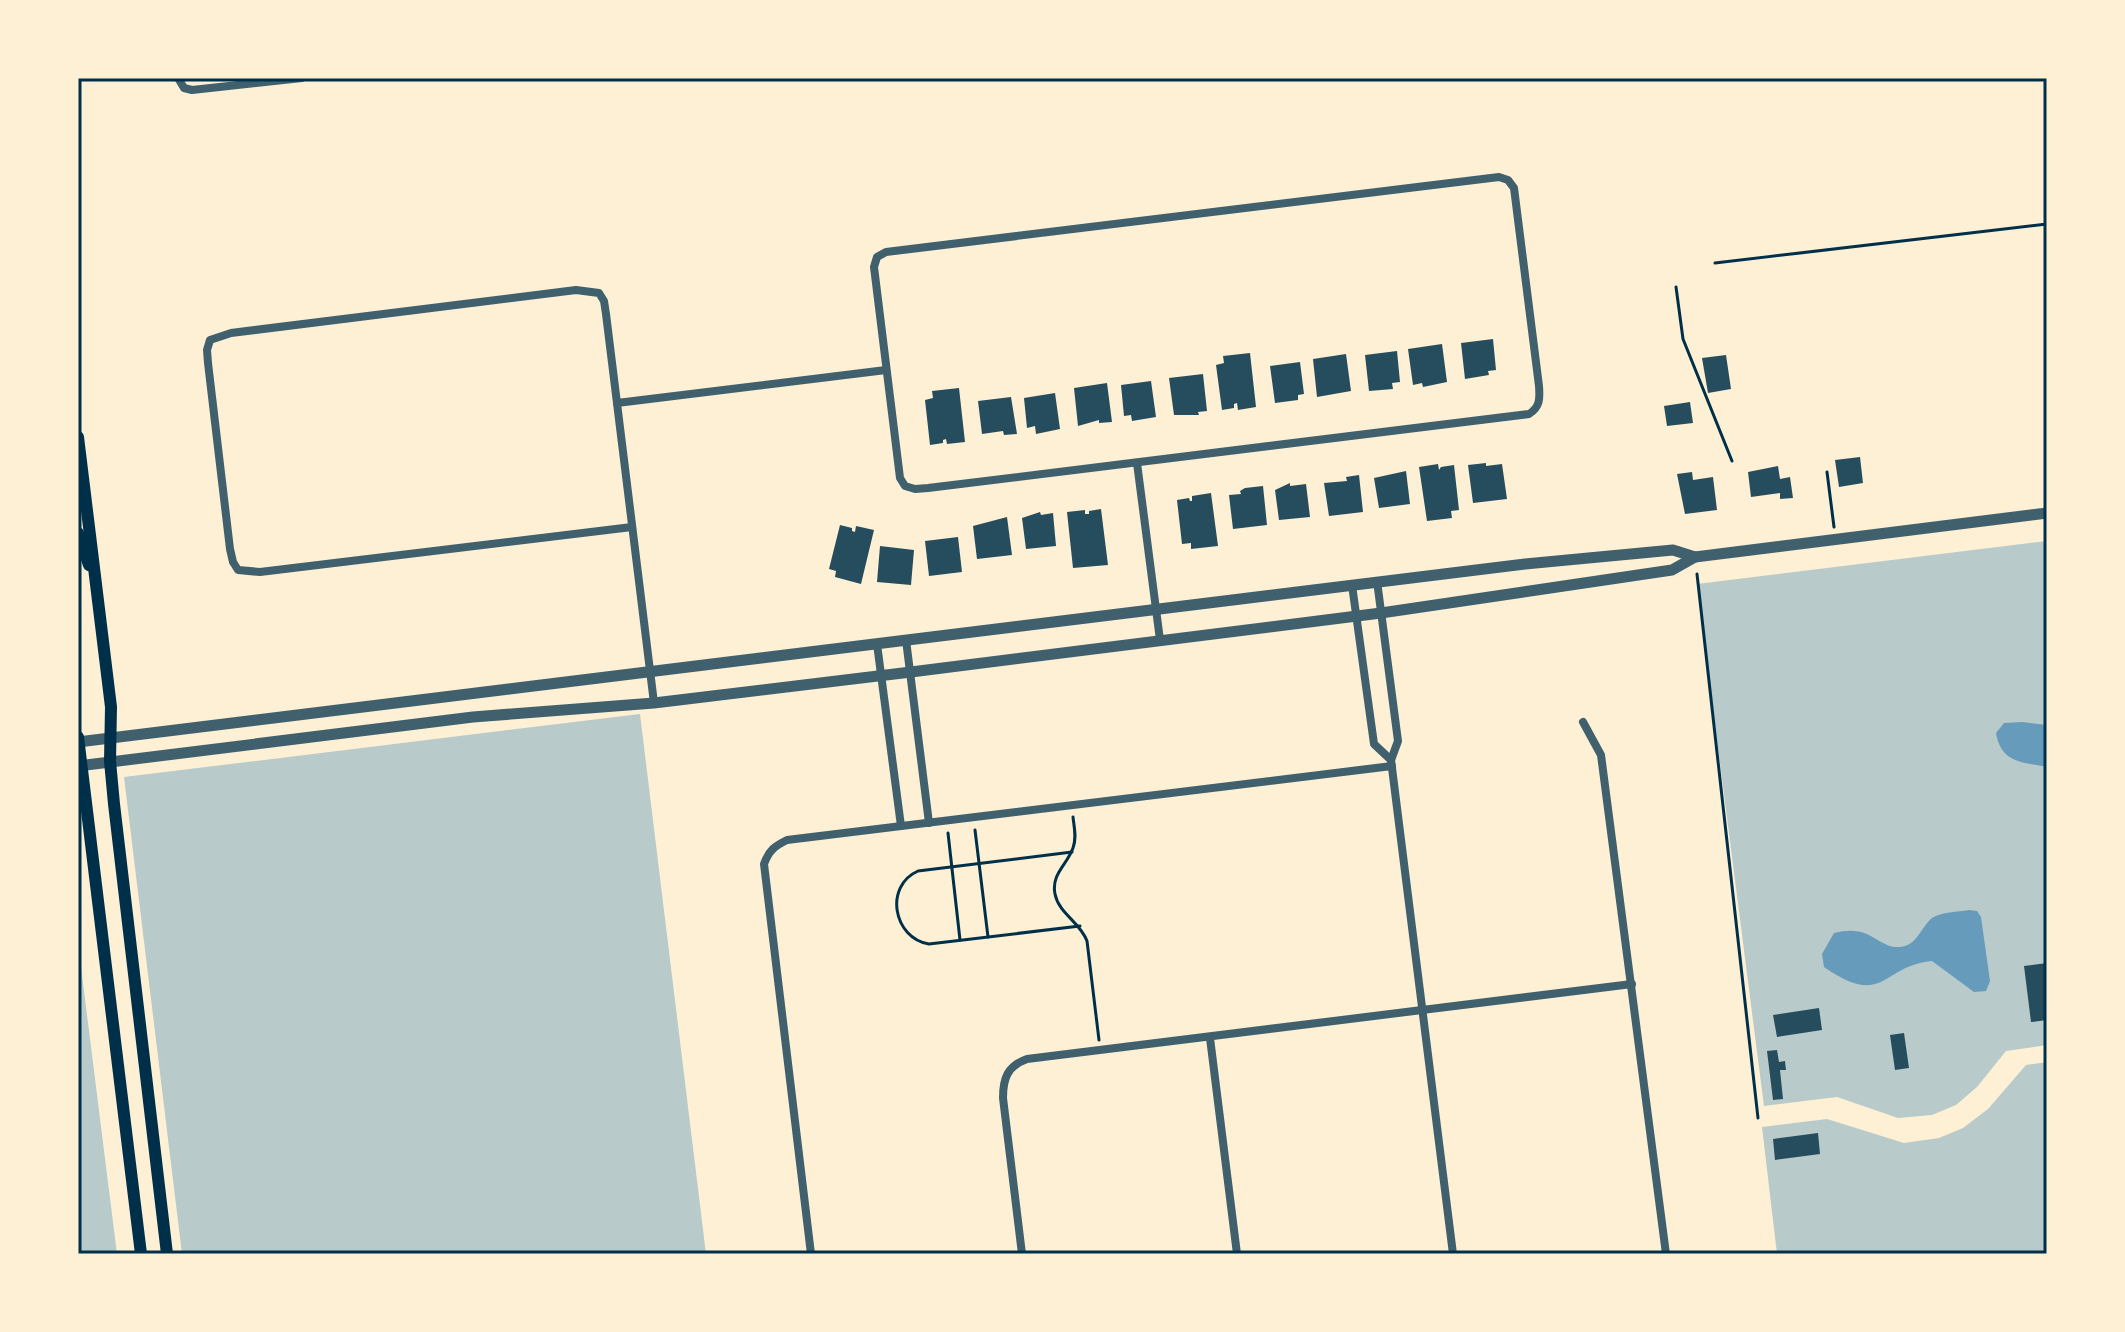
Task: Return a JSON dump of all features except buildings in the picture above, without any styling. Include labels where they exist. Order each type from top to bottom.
[{"type":"main road","points":[[78,437],[111,707],[110,761],[167,1254]]},
{"type":"main road","points":[[78,533],[97,591]]},
{"type":"main road","points":[[78,740],[141,1254]]},
{"type":"street","points":[[178,78],[184,88],[206,90],[302,78]]},
{"type":"street","points":[[1486,178],[1508,180],[1514,188],[1540,399],[1536,409],[1516,416],[928,488],[905,486],[900,478],[886,370],[874,267],[877,257],[898,250],[1486,178]]},
{"type":"street","points":[[632,527],[260,572],[238,570],[230,549],[208,363],[210,340],[231,333],[576,290],[599,293],[604,301],[654,703]]},
{"type":"street","points":[[617,403],[886,370]]},
{"type":"street","points":[[1137,463],[1160,640]]},
{"type":"street","points":[[79,765],[473,717],[654,703],[1381,613],[1672,570],[1695,557],[2047,513]]},
{"type":"street","points":[[78,740],[111,739],[1525,564],[1673,550],[1695,557]]},
{"type":"street","points":[[1377,581],[1398,741],[1391,763],[1453,1254]]},
{"type":"street","points":[[1352,585],[1374,744],[1391,763]]},
{"type":"street","points":[[906,640],[929,823]]},
{"type":"street","points":[[877,644],[901,826]]},
{"type":"street","points":[[1583,722],[1601,755],[1666,1254]]},
{"type":"street","points":[[811,1254],[764,864],[769,852],[787,840],[1391,763]]},
{"type":"street","points":[[1022,1254],[1003,1098],[1003,1083],[1015,1063],[1027,1059],[1632,984]]},
{"type":"street","points":[[1210,1038],[1237,1254]]},
{"type":"path","points":[[1715,263],[2047,224]]},
{"type":"path","points":[[1676,287],[1683,339],[1732,461]]},
{"type":"path","points":[[1827,472],[1835,539]]},
{"type":"path","points":[[1695,557],[1758,1118]]},
{"type":"path","points":[[1071,805],[1075,839],[1072,852],[1058,871],[1055,895],[1067,915],[1080,926],[1087,941],[1100,1051]]},
{"type":"path","points":[[974,817],[988,937]]},
{"type":"path","points":[[947,820],[960,940]]},
{"type":"path","points":[[1072,852],[918,871],[901,883],[898,911],[903,928],[910,937],[929,944],[1080,926]]},
{"type":"shaded area","points":[[2047,541],[2047,1045],[2006,1051],[1977,1087],[1956,1105],[1932,1115],[1898,1118],[1837,1097],[1764,1106],[1697,584]]},
{"type":"shaded area","points":[[640,714],[706,1254],[182,1254],[124,777]]},
{"type":"shaded area","points":[[78,943],[117,1254],[78,1254]]},
{"type":"shaded area","points":[[2047,1062],[2047,1254],[1777,1254],[1762,1127],[1827,1119],[1904,1143],[1939,1138],[1963,1128],[1988,1109],[2026,1065]]},
{"type":"water","points":[[2004,723],[2047,725],[2047,767],[2008,756],[1999,743],[1996,733]]},
{"type":"water","points":[[1977,911],[1981,917],[1990,981],[1986,991],[1974,992],[1932,961],[1915,964],[1871,985],[1844,979],[1824,967],[1822,954],[1834,933],[1857,931],[1885,944],[1906,946],[1915,940],[1932,918]]}]
